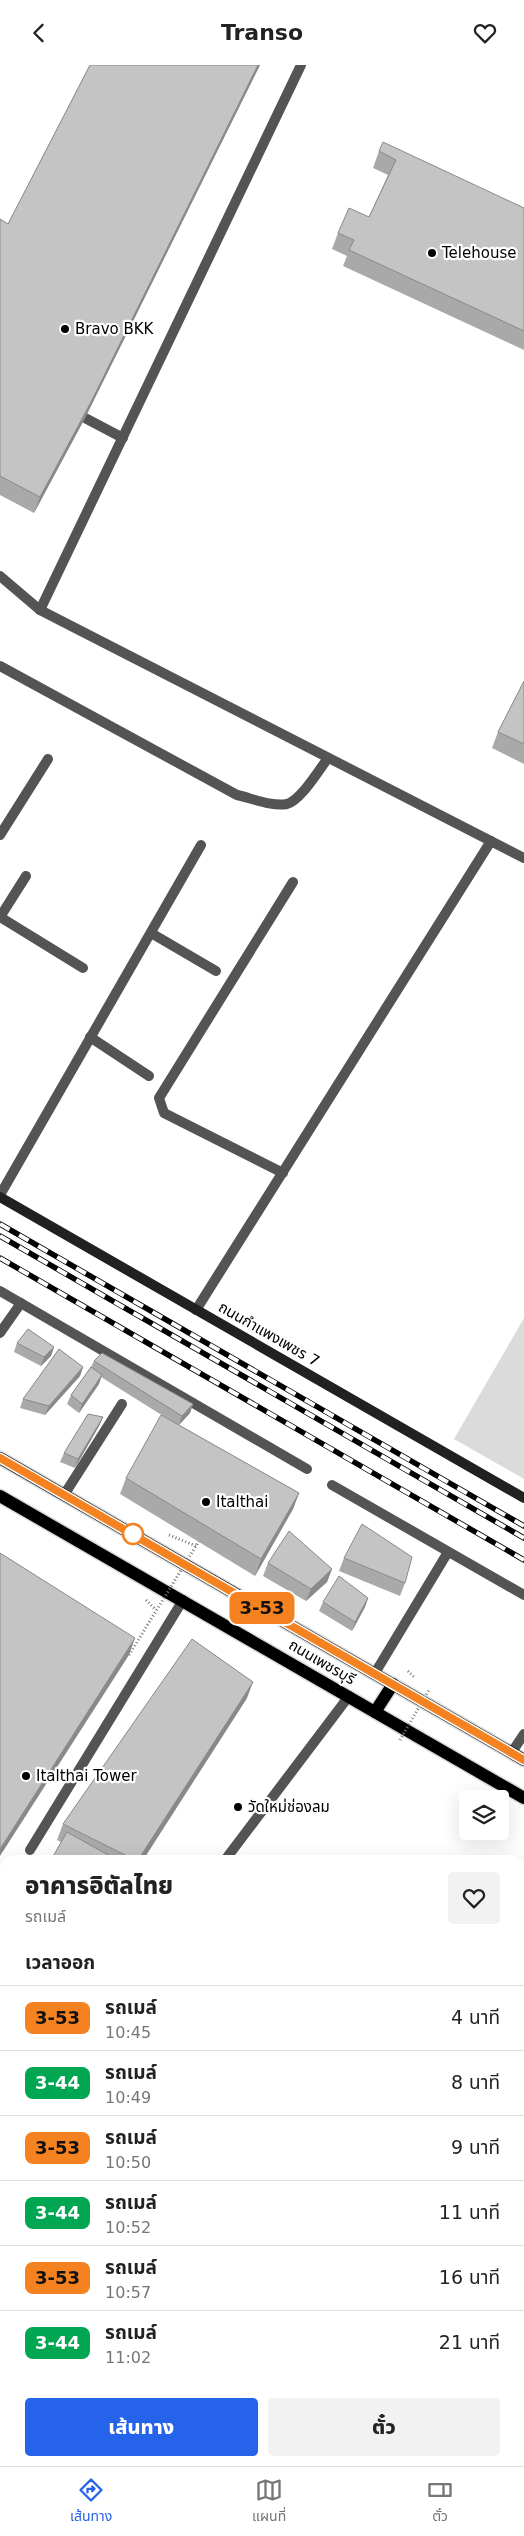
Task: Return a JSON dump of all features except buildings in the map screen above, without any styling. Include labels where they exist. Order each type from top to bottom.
[{"type":"main road","name":"ถนนเพชรบุรี","points":[[0,1458],[524,1760]]},
{"type":"main road","name":"ถนนเพชรบุรี","points":[[0,1496],[524,1798]]},
{"type":"main road","points":[[375,1711],[394,1684]]},
{"type":"street","points":[[40,610],[300,65]]},
{"type":"street","points":[[85,418],[123,438]]},
{"type":"street","points":[[0,576],[40,610],[524,858]]},
{"type":"street","points":[[0,666],[237,795],[286,804],[298,797],[328,757]]},
{"type":"street","points":[[0,835],[48,759]]},
{"type":"street","points":[[196,1310],[490,841]]},
{"type":"street","points":[[0,1196],[201,845]]},
{"type":"street","points":[[26,876],[0,917],[83,968]]},
{"type":"street","points":[[283,1173],[164,1113],[159,1098],[293,882]]},
{"type":"street","points":[[151,933],[216,971]]},
{"type":"street","points":[[90,1037],[149,1076]]},
{"type":"street","name":"ถนนกำแพงเพชร 7","points":[[0,1196],[524,1498]]},
{"type":"street","points":[[0,1291],[307,1469]]},
{"type":"street","points":[[0,1333],[21,1303]]},
{"type":"street","points":[[64,1495],[122,1404]]},
{"type":"street","points":[[332,1485],[524,1595]]},
{"type":"street","points":[[375,1673],[448,1552]]},
{"type":"street","points":[[30,1850],[183,1600]]},
{"type":"street","points":[[229,1855],[349,1697]]},
{"type":"street","points":[[512,1752],[524,1734]]},
{"type":"path","points":[[169,1535],[196,1546]]},
{"type":"path","points":[[129,1655],[199,1541]]},
{"type":"path","points":[[141,1594],[156,1610]]},
{"type":"path","points":[[400,1740],[429,1690]]},
{"type":"shaded area","points":[[524,1318],[524,1479],[454,1439]]},
{"type":"railway","points":[[0,1224],[524,1526]]},
{"type":"railway","points":[[0,1236],[524,1538]]},
{"type":"railway","points":[[0,1258],[524,1560]]},
{"type":"bus line","name":"3-53","points":[[0,1458],[524,1760]]},
{"type":"place","name":"Telehouse","points":[[432,253]]},
{"type":"place","name":"Bravo BKK","points":[[65,329]]},
{"type":"place","name":"Italthai","points":[[206,1502]]},
{"type":"place","name":"Italthai Tower","points":[[26,1776]]},
{"type":"place","name":"วัดใหม่ช่องลม","points":[[238,1807]]}]
